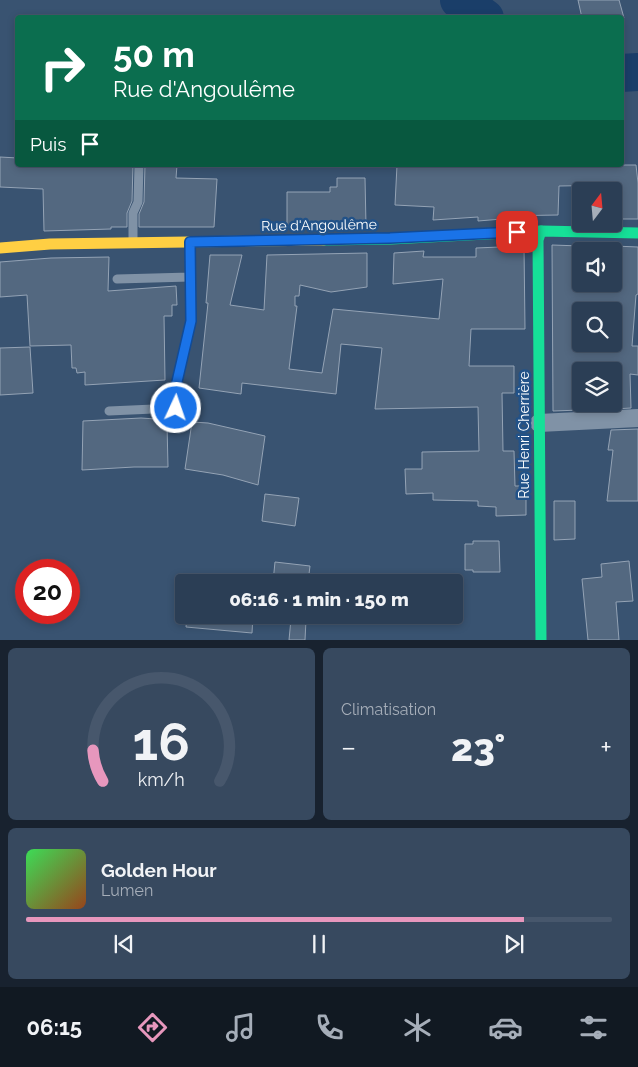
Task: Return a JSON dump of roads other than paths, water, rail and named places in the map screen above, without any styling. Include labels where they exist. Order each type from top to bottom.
[{"type":"street","name":"Rue d'Angoulême","points":[[0,248],[50,244],[390,238],[541,231],[638,233]]},
{"type":"street","name":"Rue Henri Cherrière","points":[[541,231],[538,240],[541,640]]},
{"type":"street","points":[[539,423],[638,418]]},
{"type":"lane","points":[[132,243],[133,213],[138,202],[139,167]]},
{"type":"lane","points":[[109,410],[176,408],[176,386],[191,321],[190,242]]},
{"type":"lane","points":[[117,279],[190,277]]},
{"type":"waterway","points":[[459,0],[481,15]]},
{"type":"waterway","points":[[624,73],[638,72]]}]
